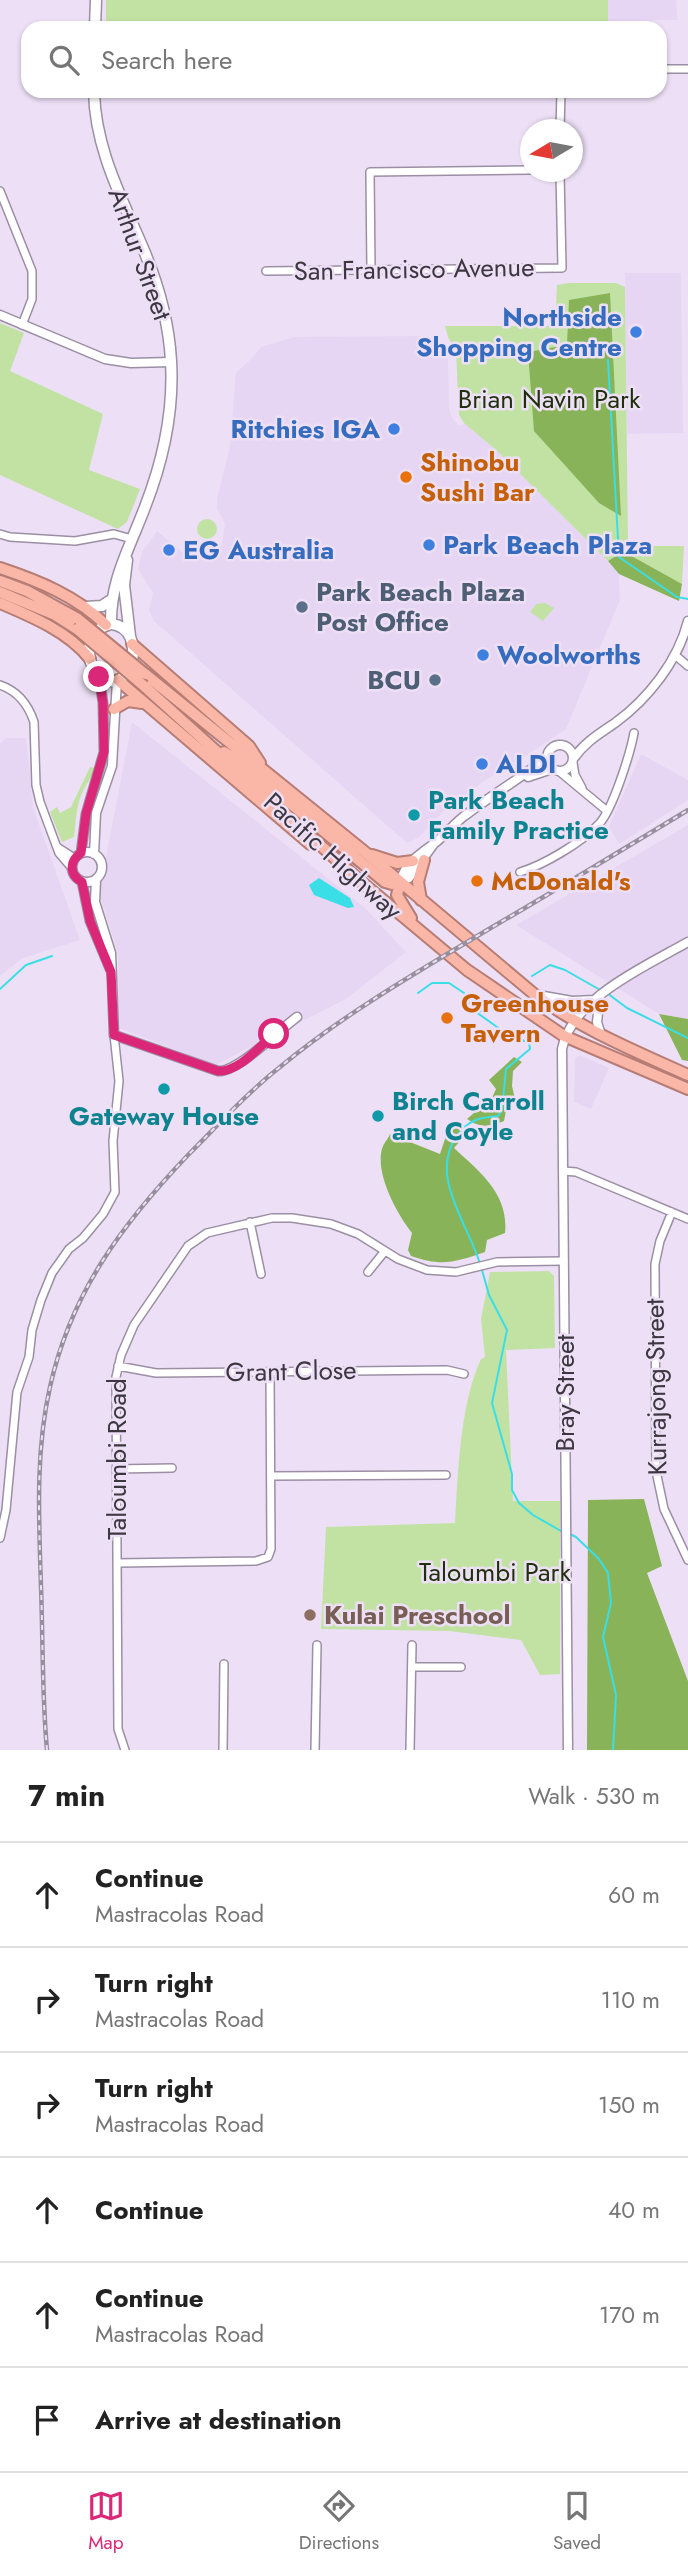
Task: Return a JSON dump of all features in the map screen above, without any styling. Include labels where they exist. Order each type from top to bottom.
[{"type":"highway","points":[[0,568],[56,589],[86,607],[108,625]]},
{"type":"highway","name":"Pacific Highway","points":[[0,581],[27,591],[78,624],[145,674],[366,853],[534,995],[601,1035],[688,1075]]},
{"type":"highway","name":"Pacific Highway","points":[[0,592],[78,624],[144,687],[358,879],[467,970],[564,1036],[688,1089]]},
{"type":"highway","points":[[0,603],[57,631],[83,650],[90,659]]},
{"type":"highway","points":[[131,641],[249,746],[265,772]]},
{"type":"highway","points":[[117,680],[277,817],[358,879]]},
{"type":"highway","points":[[114,709],[128,701],[148,705]]},
{"type":"highway","points":[[206,743],[238,760],[385,882],[400,882],[397,895],[420,932]]},
{"type":"highway","points":[[366,853],[397,863],[418,861],[421,900]]},
{"type":"main road","points":[[95,21],[96,0]]},
{"type":"main road","name":"Arthur Street","points":[[95,98],[104,155],[146,255],[161,299],[171,362],[170,404],[162,455],[117,575],[108,625]]},
{"type":"main road","name":"Arthur Street","points":[[131,641],[125,611],[124,585],[132,539]]},
{"type":"main road","points":[[86,607],[102,607],[111,600]]},
{"type":"main road","points":[[108,625],[122,627],[131,641],[133,657],[128,671],[117,680],[111,681],[99,677],[90,659],[91,637],[108,625]]},
{"type":"street","points":[[667,69],[688,69]]},
{"type":"street","points":[[560,119],[561,98]]},
{"type":"street","points":[[371,270],[370,172],[520,170]]},
{"type":"street","name":"San Francisco Avenue","points":[[266,271],[562,268],[560,182]]},
{"type":"street","points":[[0,191],[32,271],[32,299],[22,325]]},
{"type":"street","points":[[0,315],[113,361],[171,362]]},
{"type":"street","points":[[0,534],[75,541],[114,534],[132,539]]},
{"type":"street","points":[[518,780],[568,769],[594,736],[639,703],[675,656],[688,621]]},
{"type":"street","points":[[675,656],[688,666]]},
{"type":"street","points":[[99,677],[103,703],[104,752],[86,814],[74,876],[82,882],[90,921],[111,972]]},
{"type":"street","points":[[0,1538],[6,1510],[18,1392],[29,1357],[32,1330],[41,1300],[52,1273],[69,1249],[83,1238],[103,1214],[115,1192],[113,1141],[119,1081],[114,1035],[111,953],[95,902],[96,880],[102,865],[94,853],[96,813],[112,766],[117,680]]},
{"type":"street","points":[[0,685],[20,696],[31,713],[35,730],[36,785],[42,808],[63,859],[76,859],[94,853]]},
{"type":"street","points":[[520,872],[533,868],[580,840],[600,823],[631,749],[634,733]]},
{"type":"street","points":[[400,882],[402,873],[418,861],[461,818],[518,780],[547,757],[553,747],[565,746],[594,736]]},
{"type":"street","points":[[565,746],[571,751],[575,775],[583,791]]},
{"type":"street","points":[[547,757],[556,770],[607,811]]},
{"type":"street","points":[[82,882],[96,880]]},
{"type":"street","points":[[564,1036],[597,998],[688,942]]},
{"type":"street","points":[[534,995],[572,1001],[597,998]]},
{"type":"street","points":[[597,998],[597,1022],[601,1035]]},
{"type":"street","points":[[114,1035],[218,1071],[227,1071],[297,1017]]},
{"type":"street","name":"Bray Street","points":[[564,1036],[568,1750]]},
{"type":"street","points":[[563,1171],[576,1172],[688,1219]]},
{"type":"street","name":"Kurrajong Street","points":[[672,1212],[660,1241],[655,1264],[655,1465],[664,1509],[686,1550],[688,1560]]},
{"type":"street","name":"Taloumbi Road","points":[[125,1750],[118,1729],[118,1366],[134,1325],[188,1246],[207,1233],[272,1218],[313,1220],[358,1234],[414,1267],[427,1270],[456,1272],[497,1262],[564,1261]]},
{"type":"street","points":[[250,1222],[261,1274]]},
{"type":"street","points":[[368,1272],[385,1251]]},
{"type":"street","name":"Grant Close","points":[[118,1366],[156,1373],[447,1370],[464,1374]]},
{"type":"street","points":[[117,1563],[264,1559],[271,1549],[270,1371]]},
{"type":"street","points":[[116,1469],[172,1468]]},
{"type":"street","points":[[271,1476],[446,1475]]},
{"type":"street","points":[[315,1750],[317,1645]]},
{"type":"street","points":[[410,1750],[412,1645]]},
{"type":"street","points":[[223,1750],[224,1664]]},
{"type":"street","points":[[412,1667],[461,1667]]},
{"type":"shaded area","points":[[608,0],[676,0],[677,20],[608,21]]},
{"type":"shaded area","points":[[625,273],[681,273],[683,433],[627,434]]},
{"type":"shaded area","points":[[427,336],[443,347],[448,357],[449,407],[452,418],[459,426],[465,423],[495,449],[608,561],[619,574],[620,600],[566,729],[484,781],[447,808],[418,838],[407,843],[154,621],[149,610],[153,593],[138,569],[142,552],[157,531],[184,553],[206,555],[222,545],[225,524],[217,509],[217,499],[230,446],[236,373],[261,347],[294,337]]},
{"type":"shaded area","points":[[132,722],[365,908],[406,952],[346,999],[215,1065],[119,1028],[118,953],[99,893]]},
{"type":"shaded area","points":[[6,738],[26,738],[33,807],[80,940],[23,958],[0,976],[0,744]]},
{"type":"shaded area","points":[[641,754],[688,780],[688,800],[619,844],[609,827]]},
{"type":"shaded area","points":[[688,825],[688,1019],[659,1014],[516,925]]},
{"type":"shaded area","points":[[580,1055],[609,1068],[591,1109],[574,1102],[575,1058]]},
{"type":"green space","points":[[106,0],[608,0],[608,21],[106,21]]},
{"type":"green space","name":"Brian Navin Park","points":[[616,283],[625,287],[628,546],[684,546],[682,584],[628,554],[621,553],[608,561],[495,449],[464,423],[459,415],[456,352],[445,326],[555,326],[557,285]]},
{"type":"green space","points":[[610,293],[621,516],[599,503],[534,431],[528,352],[567,345],[569,300]]},
{"type":"green space","points":[[0,323],[24,333],[10,371],[103,414],[89,470],[140,489],[127,522],[118,529],[0,475]]},
{"type":"green space","points":[[207,519],[214,522],[217,529],[214,536],[207,539],[200,536],[197,529],[200,522]]},
{"type":"green space","points":[[621,553],[628,554],[682,584],[679,601],[619,574],[608,561]]},
{"type":"green space","points":[[545,603],[554,608],[543,621],[530,612],[536,604]]},
{"type":"green space","points":[[90,767],[95,768],[80,798],[74,837],[62,842],[50,812],[57,807],[60,813],[71,807]]},
{"type":"green space","points":[[659,1014],[688,1019],[688,1061],[682,1060]]},
{"type":"green space","points":[[514,1057],[522,1062],[513,1071],[515,1099],[507,1106],[504,1121],[485,1126],[467,1119],[482,1106],[487,1109],[496,1089],[489,1080]]},
{"type":"green space","points":[[459,1123],[467,1133],[454,1148],[483,1175],[497,1195],[505,1219],[505,1233],[487,1240],[485,1252],[457,1261],[441,1262],[411,1256],[408,1250],[412,1233],[394,1205],[384,1182],[381,1159],[383,1147],[390,1134],[440,1154],[448,1130]]},
{"type":"green space","name":"Taloumbi Park","points":[[549,1271],[554,1276],[555,1348],[506,1350],[513,1501],[560,1501],[560,1674],[540,1675],[521,1640],[449,1631],[321,1629],[326,1527],[455,1523],[464,1417],[474,1377],[481,1359],[485,1357],[481,1319],[490,1272]]},
{"type":"green space","points":[[644,1499],[662,1566],[647,1573],[688,1681],[688,1750],[587,1750],[588,1500]]},
{"type":"water","points":[[319,878],[350,898],[354,907],[348,908],[314,895],[309,885]]},
{"type":"waterway","points":[[608,360],[619,557],[677,597],[688,599]]},
{"type":"waterway","points":[[0,989],[26,965],[52,956]]},
{"type":"waterway","points":[[532,976],[550,965],[565,970],[602,991]]},
{"type":"waterway","points":[[418,993],[432,983],[449,983],[467,995],[476,1012],[487,1010]]},
{"type":"waterway","points":[[607,993],[627,1008],[688,1038]]},
{"type":"waterway","points":[[476,1012],[504,1032],[529,1043],[530,1049],[506,1069],[502,1110],[498,1116],[481,1118],[467,1125],[456,1137],[449,1153],[449,1185],[480,1264]]},
{"type":"waterway","points":[[482,1270],[489,1295],[507,1330],[492,1403],[512,1474],[512,1490],[519,1503],[533,1515],[561,1531]]},
{"type":"waterway","points":[[570,1534],[599,1559],[608,1573],[611,1603],[603,1637],[616,1695],[613,1750]]},
{"type":"railway","points":[[47,1750],[39,1512],[45,1412],[59,1353],[71,1320],[86,1290],[122,1233],[165,1180],[233,1109],[304,1048],[355,1011],[408,978],[688,810]]},
{"type":"place","name":"Northside Shopping Centre","points":[[636,332]]},
{"type":"place","name":"Ritchies IGA","points":[[394,429]]},
{"type":"place","name":"Shinobu Sushi Bar","points":[[406,477]]},
{"type":"place","name":"Park Beach Plaza","points":[[429,545]]},
{"type":"place","name":"EG Australia","points":[[169,550]]},
{"type":"place","name":"Park Beach Plaza Post Office","points":[[302,607]]},
{"type":"place","name":"Woolworths","points":[[483,655]]},
{"type":"place","name":"BCU","points":[[435,680]]},
{"type":"place","name":"ALDI","points":[[482,764]]},
{"type":"place","name":"Park Beach Family Practice","points":[[414,815]]},
{"type":"place","name":"McDonald's","points":[[477,881]]},
{"type":"place","name":"Greenhouse Tavern","points":[[447,1018]]},
{"type":"place","name":"Gateway House","points":[[164,1089]]},
{"type":"place","name":"Birch Carroll and Coyle","points":[[378,1116]]},
{"type":"place","name":"Kulai Preschool","points":[[310,1615]]},
{"type":"route","points":[[99,677],[103,703],[104,752],[86,814],[81,853],[74,858],[71,867],[74,876],[82,882],[90,921],[111,972],[114,1035],[218,1071],[227,1071],[274,1034]]}]
